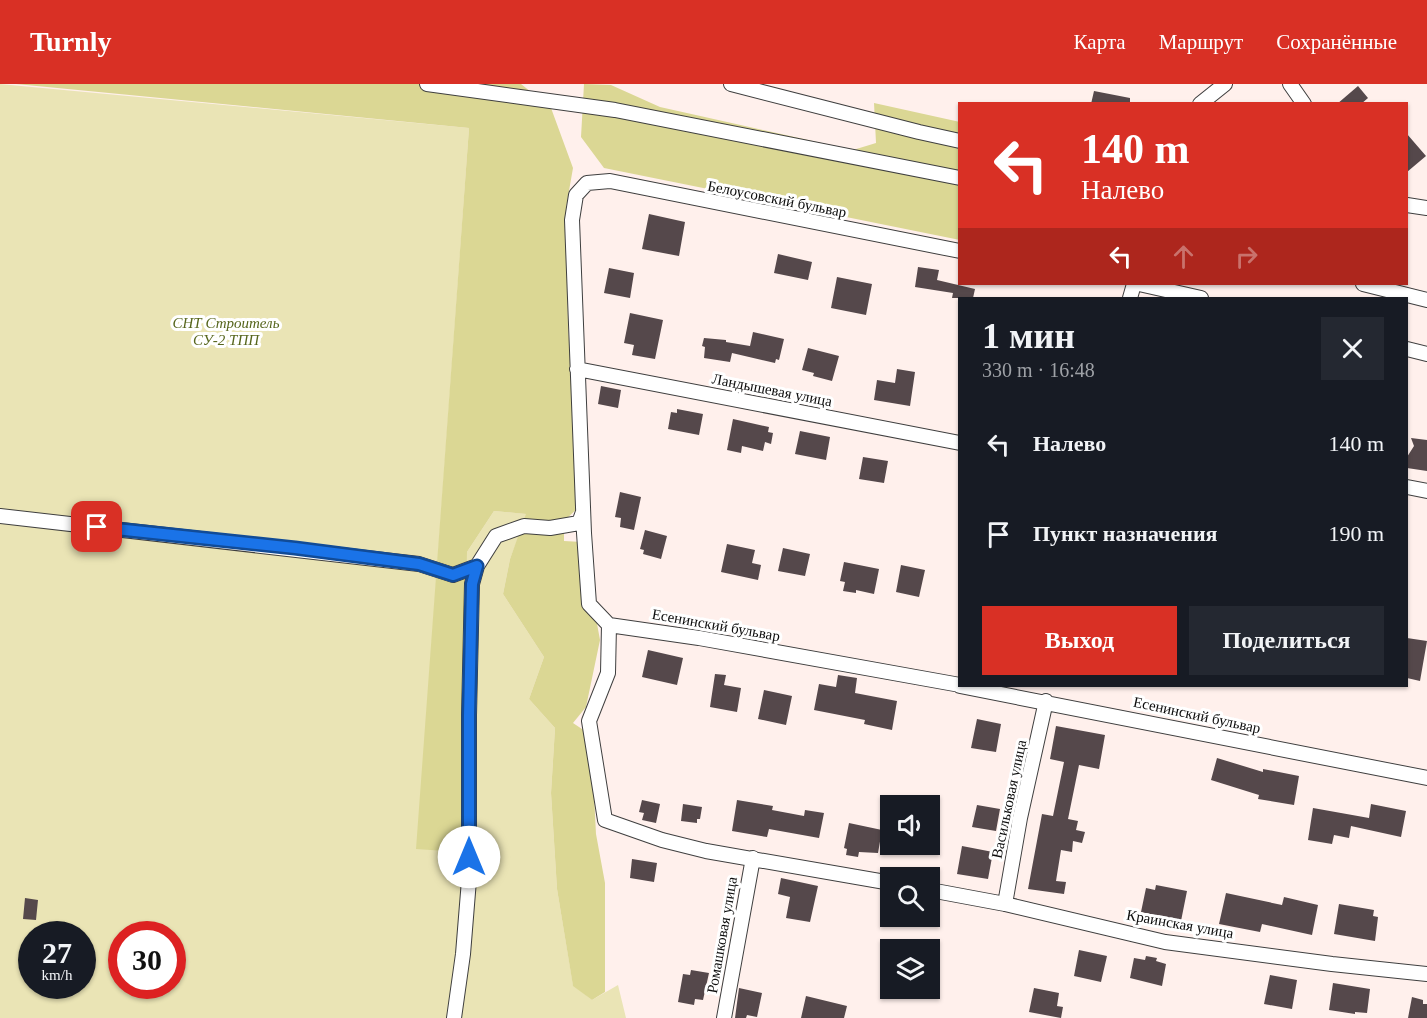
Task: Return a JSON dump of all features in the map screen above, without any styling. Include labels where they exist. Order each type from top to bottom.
[{"type":"street","points":[[427,84],[615,110],[958,178]]},
{"type":"street","points":[[731,84],[958,141]]},
{"type":"street","points":[[1202,102],[1225,84]]},
{"type":"street","points":[[1290,84],[1303,102]]},
{"type":"street","name":"Белоусовский бульвар","points":[[577,369],[572,220],[576,195],[587,183],[610,181],[958,251]]},
{"type":"street","points":[[1408,205],[1427,208]]},
{"type":"street","points":[[1144,285],[1197,297]]},
{"type":"street","points":[[1367,285],[1427,300]]},
{"type":"street","points":[[1408,349],[1427,354]]},
{"type":"street","points":[[577,369],[589,604],[609,625],[608,673],[589,721],[605,820],[662,840],[706,851],[880,881]]},
{"type":"street","name":"Ландышевая улица","points":[[577,369],[958,443]]},
{"type":"street","points":[[1408,487],[1427,491]]},
{"type":"street","points":[[454,1018],[463,954],[469,880],[472,584],[477,566],[496,536],[524,526],[550,528],[579,523],[584,507]]},
{"type":"street","points":[[0,516],[419,564],[453,575],[477,566]]},
{"type":"street","name":"Есенинский бульвар","points":[[609,625],[710,640],[958,686]]},
{"type":"street","name":"Есенинский бульвар","points":[[966,687],[1046,701],[1427,778]]},
{"type":"street","name":"Васильковая улица","points":[[1005,904],[1020,818],[1046,701]]},
{"type":"street","name":"Ромашковая улица","points":[[724,1018],[753,858]]},
{"type":"street","name":"Краинская улица","points":[[940,892],[1005,904],[1164,942],[1427,974]]},
{"type":"green space","name":"СНТ Строитель СУ-2 ТПП","points":[[0,84],[469,128],[417,848],[459,852],[464,798],[467,552],[494,511],[527,514],[510,559],[503,594],[544,657],[529,699],[555,728],[551,793],[557,889],[573,985],[592,1000],[618,985],[626,1018],[0,1018]]},
{"type":"shaded area","points":[[16,84],[521,84],[551,108],[573,168],[566,208],[568,326],[581,505],[564,521],[564,541],[582,542],[600,640],[586,707],[573,723],[591,735],[596,834],[605,883],[605,992],[592,1000],[573,986],[557,889],[551,793],[555,728],[529,699],[544,657],[503,594],[510,559],[526,514],[494,511],[467,552],[464,798],[459,852],[416,849],[469,128]]},
{"type":"shaded area","points":[[584,84],[611,85],[660,107],[853,150],[876,143],[874,103],[958,122],[958,240],[604,168],[581,137]]},
{"type":"building","points":[[1358,86],[1368,98],[1363,102],[1339,102]]},
{"type":"building","points":[[1094,91],[1130,98],[1130,102],[1091,102]]},
{"type":"building","points":[[1408,135],[1426,156],[1408,171]]},
{"type":"building","points":[[649,214],[685,222],[679,256],[642,249]]},
{"type":"building","points":[[778,254],[812,262],[808,280],[774,273]]},
{"type":"building","points":[[918,267],[939,270],[937,280],[975,289],[973,297],[952,298],[953,293],[915,287]]},
{"type":"building","points":[[609,268],[634,273],[630,298],[604,293]]},
{"type":"building","points":[[837,277],[872,284],[866,315],[831,308]]},
{"type":"building","points":[[630,313],[663,320],[655,359],[632,355],[634,345],[624,343]]},
{"type":"building","points":[[753,332],[784,339],[779,360],[776,359],[775,363],[732,353],[730,362],[704,358],[705,347],[702,346],[704,338],[750,346]]},
{"type":"building","points":[[808,348],[839,356],[832,381],[813,376],[814,373],[802,370]]},
{"type":"building","points":[[897,369],[915,372],[910,406],[874,400],[877,380],[895,383]]},
{"type":"building","points":[[601,386],[621,390],[618,408],[598,404]]},
{"type":"building","points":[[677,409],[703,414],[699,435],[668,429],[671,412],[677,413]]},
{"type":"building","points":[[733,419],[769,427],[768,432],[773,433],[771,444],[765,442],[763,451],[742,446],[741,453],[727,450]]},
{"type":"building","points":[[800,431],[830,437],[826,460],[795,454]]},
{"type":"building","points":[[1411,438],[1427,440],[1427,471],[1408,468],[1408,455],[1414,446]]},
{"type":"building","points":[[863,457],[888,461],[884,483],[859,479]]},
{"type":"building","points":[[620,492],[641,497],[634,530],[620,527],[621,518],[615,517]]},
{"type":"building","points":[[645,530],[667,536],[661,559],[643,554],[644,550],[640,549]]},
{"type":"building","points":[[727,544],[755,550],[752,563],[761,565],[758,580],[721,572]]},
{"type":"building","points":[[783,548],[810,554],[805,576],[778,571]]},
{"type":"building","points":[[844,562],[879,569],[874,594],[856,590],[856,593],[843,591],[845,582],[840,581]]},
{"type":"building","points":[[901,565],[925,570],[919,597],[896,592]]},
{"type":"building","points":[[1408,638],[1427,641],[1420,681],[1408,678]]},
{"type":"building","points":[[648,650],[683,658],[677,685],[642,677]]},
{"type":"building","points":[[715,674],[726,675],[724,685],[741,688],[737,712],[710,707]]},
{"type":"building","points":[[838,675],[857,678],[855,693],[897,701],[892,730],[864,724],[865,720],[814,710],[819,684],[836,687]]},
{"type":"building","points":[[764,690],[792,696],[786,725],[758,719]]},
{"type":"building","points":[[977,719],[1001,724],[996,752],[971,748]]},
{"type":"building","points":[[1056,726],[1105,735],[1099,769],[1079,765],[1068,819],[1078,821],[1076,830],[1085,832],[1082,843],[1073,841],[1072,852],[1061,850],[1056,881],[1066,882],[1064,894],[1028,889],[1042,814],[1053,816],[1064,762],[1050,759]]},
{"type":"building","points":[[1217,758],[1263,772],[1263,769],[1299,776],[1294,805],[1258,799],[1259,795],[1211,780]]},
{"type":"building","points":[[642,800],[660,804],[656,823],[642,820],[644,813],[639,812]]},
{"type":"building","points":[[737,800],[773,806],[772,810],[804,816],[805,810],[824,813],[819,838],[769,829],[767,837],[732,831]]},
{"type":"building","points":[[683,804],[702,807],[697,823],[681,821]]},
{"type":"building","points":[[1371,804],[1406,811],[1401,837],[1351,826],[1349,838],[1334,835],[1332,844],[1308,840],[1313,808],[1369,818]]},
{"type":"building","points":[[977,805],[1000,809],[996,831],[972,827]]},
{"type":"building","points":[[849,823],[880,830],[878,853],[859,852],[858,857],[846,855],[847,849],[844,848]]},
{"type":"building","points":[[962,846],[993,852],[988,879],[957,874]]},
{"type":"building","points":[[632,859],[657,863],[654,882],[630,878]]},
{"type":"building","points":[[781,878],[818,886],[810,922],[786,918],[790,897],[778,894]]},
{"type":"building","points":[[1156,885],[1187,891],[1181,921],[1141,912],[1146,888],[1155,890]]},
{"type":"building","points":[[1226,893],[1282,905],[1284,897],[1318,905],[1312,935],[1262,924],[1260,932],[1219,924]]},
{"type":"building","points":[[25,898],[38,900],[36,920],[23,919]]},
{"type":"building","points":[[1339,904],[1374,910],[1373,916],[1378,917],[1375,941],[1334,934]]},
{"type":"building","points":[[1079,950],[1107,956],[1101,982],[1074,976]]},
{"type":"building","points":[[1146,956],[1157,958],[1156,961],[1166,964],[1162,986],[1130,978],[1134,958],[1145,960]]},
{"type":"building","points":[[691,970],[709,973],[703,1000],[695,999],[694,1005],[678,1002],[683,974],[690,975]]},
{"type":"building","points":[[1270,975],[1297,980],[1292,1009],[1264,1004]]},
{"type":"building","points":[[1333,983],[1370,989],[1367,1013],[1355,1012],[1355,1014],[1329,1010]]},
{"type":"building","points":[[739,988],[762,993],[757,1017],[747,1015],[746,1018],[735,1018]]},
{"type":"building","points":[[1034,988],[1059,993],[1057,1006],[1063,1007],[1061,1018],[1029,1012]]},
{"type":"building","points":[[806,996],[847,1006],[844,1018],[801,1018]]},
{"type":"building","points":[[1412,997],[1423,1000],[1423,1004],[1427,1004],[1427,1018],[1408,1018]]},
{"type":"route","points":[[97,527],[419,564],[453,575],[477,566],[472,584],[469,857]]}]
